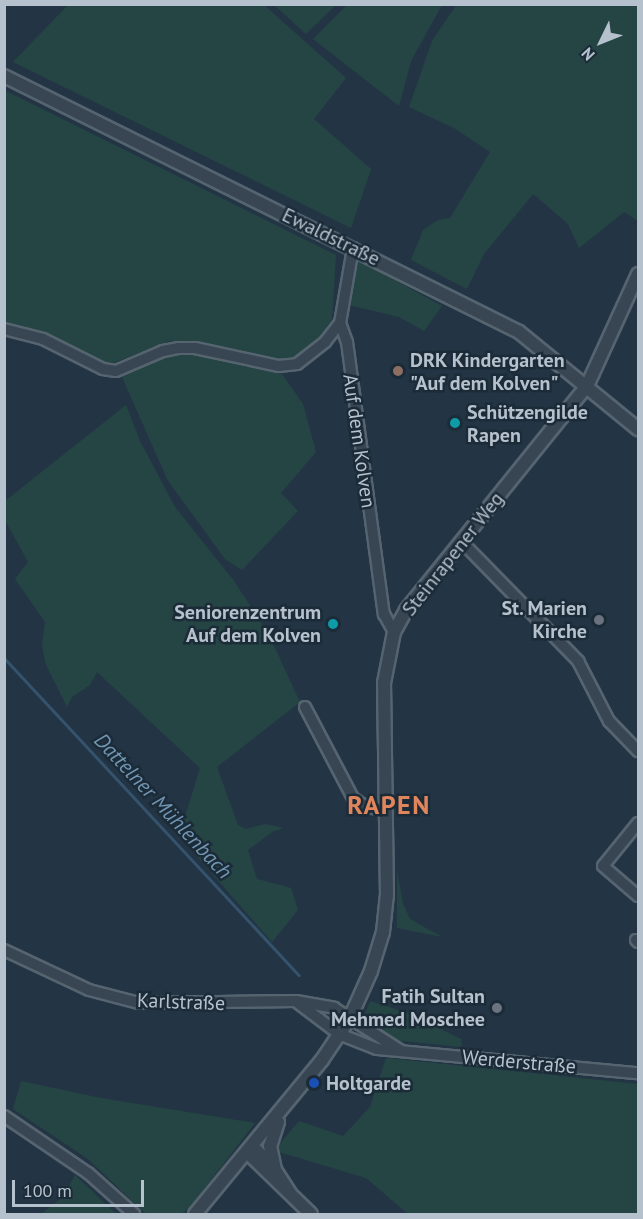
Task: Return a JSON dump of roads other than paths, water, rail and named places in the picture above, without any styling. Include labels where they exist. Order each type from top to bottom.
[{"type":"street","name":"Ewaldstraße","points":[[4,76],[519,332],[639,429]]},
{"type":"street","name":"Auf dem Kolven","points":[[353,248],[340,323],[347,342],[351,387],[384,614],[394,632]]},
{"type":"street","name":"Steinrapener Weg","points":[[250,1149],[350,1018],[383,932],[387,896],[384,810],[385,672],[394,632],[406,610],[587,386],[639,274]]},
{"type":"street","points":[[4,329],[44,339],[103,369],[116,371],[179,348],[195,348],[279,366],[297,364],[326,342],[340,323]]},
{"type":"street","points":[[461,541],[578,661],[609,721],[639,751]]},
{"type":"street","points":[[305,707],[353,798],[366,807],[384,810]]},
{"type":"street","points":[[639,823],[603,867],[639,896]]},
{"type":"street","name":"Karlstraße","points":[[4,950],[89,990],[139,1004],[296,1001],[334,1008],[350,1018]]},
{"type":"street","points":[[296,1001],[339,1034]]},
{"type":"street","name":"Werderstraße","points":[[350,1018],[400,1050]]},
{"type":"street","name":"Werderstraße","points":[[339,1034],[377,1049],[639,1073]]},
{"type":"street","points":[[275,1170],[270,1146],[286,1104]]},
{"type":"street","points":[[4,1116],[88,1173],[134,1215]]},
{"type":"street","points":[[250,1149],[275,1170],[290,1193]]},
{"type":"street","points":[[250,1149],[311,1215]]},
{"type":"street","points":[[195,1215],[250,1149]]},
{"type":"waterway","name":"Dattelner Mühlenbach","points":[[4,658],[299,975]]},
{"type":"place","name":"DRK Kindergarten \"Auf dem Kolven\"","points":[[398,371]]},
{"type":"place","name":"Schützengilde Rapen","points":[[455,423]]},
{"type":"place","name":"St. Marien Kirche","points":[[599,620]]},
{"type":"place","name":"Seniorenzentrum Auf dem Kolven","points":[[333,624]]},
{"type":"place","name":"Fatih Sultan Mehmed Moschee","points":[[497,1008]]},
{"type":"place","name":"Holtgarde","points":[[314,1083]]},
{"type":"district","name":"RAPEN","points":[[389,805]]}]
